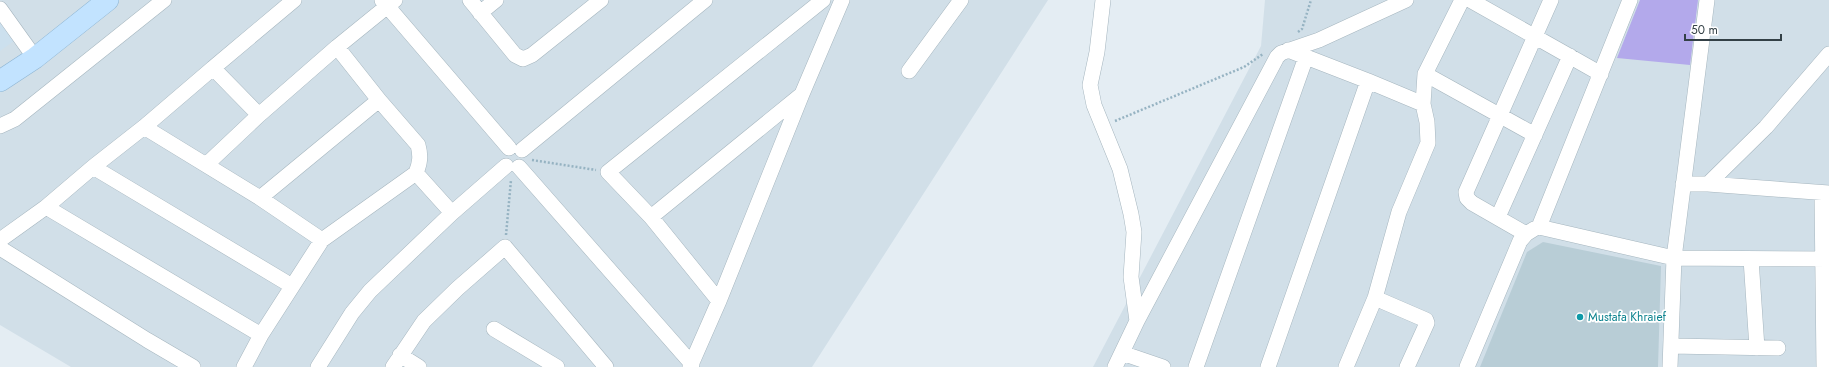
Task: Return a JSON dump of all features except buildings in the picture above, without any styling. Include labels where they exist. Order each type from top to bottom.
[{"type":"street","points":[[0,81],[34,58],[108,0]]},
{"type":"street","points":[[0,126],[16,119],[164,0]]},
{"type":"street","points":[[0,240],[46,207],[93,167],[144,127],[294,0]]},
{"type":"street","points":[[470,0],[515,55],[523,59],[532,55],[601,0]]},
{"type":"street","points":[[480,13],[496,0]]},
{"type":"street","points":[[318,367],[352,313],[370,291],[452,213],[706,0]]},
{"type":"street","points":[[719,301],[651,217],[608,172],[823,0]]},
{"type":"street","points":[[207,164],[259,115],[388,2],[516,160],[691,365],[719,301],[802,94],[842,0]]},
{"type":"street","points":[[909,71],[961,0]]},
{"type":"street","points":[[1103,0],[1097,52],[1090,85],[1093,100],[1102,126],[1120,169],[1131,214],[1134,232],[1131,278],[1137,321]]},
{"type":"street","points":[[1115,367],[1137,321],[1276,57],[1288,50],[1319,40],[1406,0]]},
{"type":"street","points":[[1346,367],[1375,298],[1399,212],[1428,143],[1428,122],[1423,104],[1425,74],[1462,0]]},
{"type":"street","points":[[1470,0],[1601,74]]},
{"type":"street","points":[[1551,0],[1536,37],[1499,116],[1466,192],[1467,198],[1472,203],[1498,217],[1532,230],[1674,258],[1826,259]]},
{"type":"street","points":[[1467,367],[1520,242],[1532,230],[1601,74],[1630,0]]},
{"type":"street","points":[[1670,367],[1674,258],[1707,0]]},
{"type":"street","points":[[0,8],[34,58]]},
{"type":"street","points":[[244,367],[261,335],[322,240],[416,173],[420,154],[418,145],[379,100],[337,47]]},
{"type":"street","points":[[1288,50],[1423,104]]},
{"type":"street","points":[[1708,184],[1766,127],[1829,54]]},
{"type":"street","points":[[1498,217],[1570,56]]},
{"type":"street","points":[[1196,367],[1306,57]]},
{"type":"street","points":[[213,68],[259,115]]},
{"type":"street","points":[[1425,74],[1535,135]]},
{"type":"street","points":[[1268,367],[1368,81]]},
{"type":"street","points":[[651,217],[802,94]]},
{"type":"street","points":[[260,198],[379,100]]},
{"type":"street","points":[[144,127],[207,164],[322,240]]},
{"type":"street","points":[[93,167],[292,286]]},
{"type":"street","points":[[416,173],[452,213]]},
{"type":"street","points":[[1683,184],[1708,184],[1826,193],[1824,367]]},
{"type":"street","points":[[46,207],[261,335]]},
{"type":"street","points":[[419,367],[396,361],[424,321],[458,288],[505,247],[606,367]]},
{"type":"street","points":[[0,248],[193,367]]},
{"type":"street","points":[[1751,258],[1757,348]]},
{"type":"street","points":[[1375,298],[1426,320],[1427,323],[1407,367]]},
{"type":"street","points":[[494,329],[557,367]]},
{"type":"street","points":[[1671,346],[1778,348]]},
{"type":"street","points":[[1122,353],[1162,367]]},
{"type":"path","points":[[1296,33],[1302,29],[1311,0]]},
{"type":"path","points":[[1102,126],[1244,67],[1264,54]]},
{"type":"path","points":[[505,247],[516,160],[608,172]]},
{"type":"shaded area","points":[[0,0],[1048,0],[812,367],[71,367],[0,325]]},
{"type":"shaded area","points":[[1265,0],[1829,0],[1829,367],[1093,367],[1261,46]]},
{"type":"shaded area","points":[[1640,0],[1698,0],[1690,65],[1617,58]]},
{"type":"shaded area","points":[[0,14],[18,38],[0,51]]},
{"type":"place","name":"Mustafa Khraief","points":[[1580,317]]}]
